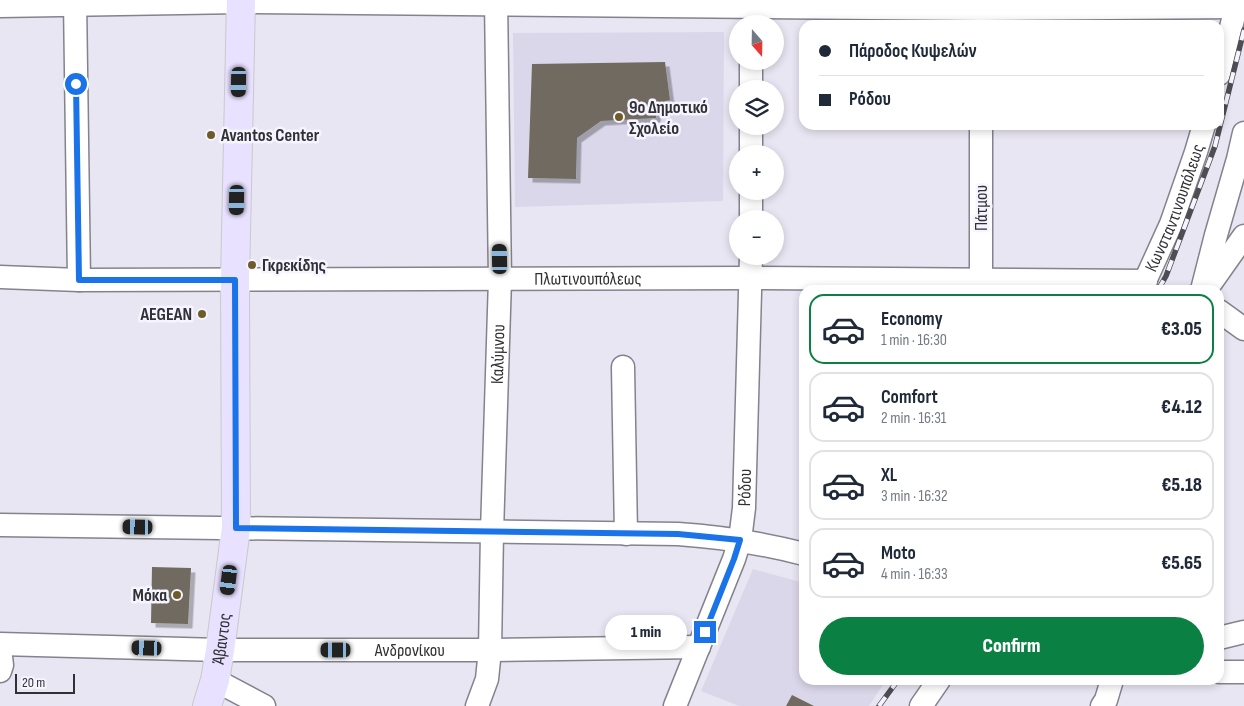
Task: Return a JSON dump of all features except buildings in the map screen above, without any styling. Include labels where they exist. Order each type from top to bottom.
[{"type":"main road","name":"Άβαντος","points":[[207,706],[215,680],[220,650],[236,528],[235,280],[240,1]]},
{"type":"street","points":[[0,6],[240,1],[496,2],[751,10],[980,11],[1238,4],[1224,56]]},
{"type":"street","name":"Καλύμνου","points":[[477,706],[487,679],[490,650],[500,279],[496,2]]},
{"type":"street","points":[[75,3],[79,280]]},
{"type":"street","name":"Πάτμου","points":[[981,130],[982,285]]},
{"type":"street","name":"Κωνσταντινουπόλεως","points":[[1143,285],[1171,224],[1202,130]]},
{"type":"street","points":[[1203,285],[1244,133]]},
{"type":"street","points":[[1210,285],[1244,236]]},
{"type":"street","name":"Πλωτινουπόλεως","points":[[0,277],[79,280],[500,279],[751,267],[982,285]]},
{"type":"street","name":"Ρόδου","points":[[675,706],[740,540],[744,508],[751,267]]},
{"type":"street","points":[[1224,315],[1244,329]]},
{"type":"street","points":[[623,367],[626,534]]},
{"type":"street","points":[[0,524],[699,536],[740,540],[799,553]]},
{"type":"street","points":[[1224,637],[1244,632]]},
{"type":"street","name":"Ανδρονίκου","points":[[0,644],[220,650],[490,650],[699,646]]},
{"type":"street","points":[[0,649],[2,665],[0,672]]},
{"type":"street","points":[[1224,672],[1244,672]]},
{"type":"street","points":[[215,680],[264,706]]},
{"type":"street","points":[[921,706],[936,685]]},
{"type":"street","points":[[1102,706],[1110,685]]},
{"type":"shaded area","name":"9ο Δημοτικό Σχολείο","points":[[724,32],[723,201],[515,207],[513,33]]},
{"type":"shaded area","points":[[753,569],[799,582],[799,685],[883,685],[869,706],[739,706],[701,691]]},
{"type":"railway","points":[[1224,110],[1244,30]]},
{"type":"railway","points":[[1161,285],[1166,276],[1215,146],[1219,130]]},
{"type":"railway","points":[[879,706],[894,685]]},
{"type":"place","name":"9ο Δημοτικό Σχολείο","points":[[619,117]]},
{"type":"place","name":"Avantos Center","points":[[211,135]]},
{"type":"place","name":"Γκρεκίδης","points":[[252,265]]},
{"type":"place","name":"AEGEAN","points":[[202,314]]},
{"type":"place","name":"Μόκα","points":[[177,595]]},
{"type":"route","points":[[76,84],[79,280],[235,280],[236,528],[678,534],[740,540],[705,632]]}]
